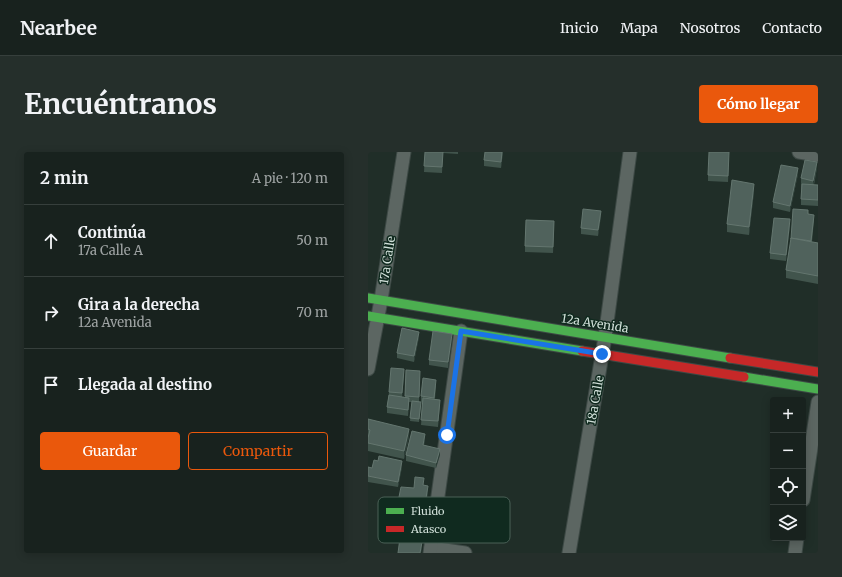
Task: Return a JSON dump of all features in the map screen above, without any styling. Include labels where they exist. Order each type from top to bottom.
[{"type":"main road","name":"12a Avenida","points":[[374,299],[818,372]]},
{"type":"main road","points":[[373,317],[818,389]]},
{"type":"street","name":"17a Calle","points":[[368,369],[374,299],[404,152]]},
{"type":"street","name":"18a Calle","points":[[569,553],[605,337],[630,152]]},
{"type":"street","points":[[799,152],[818,155]]},
{"type":"street","points":[[438,497],[461,331]]},
{"type":"street","points":[[806,480],[818,402]]},
{"type":"street","points":[[795,553],[797,541]]},
{"type":"street","points":[[430,550],[465,553]]},
{"type":"building","points":[[425,152],[443,152],[442,167],[424,166]]},
{"type":"building","points":[[485,152],[502,152],[501,162],[484,160]]},
{"type":"building","points":[[709,152],[729,152],[728,176],[708,175]]},
{"type":"building","points":[[805,160],[817,162],[813,181],[801,178]]},
{"type":"building","points":[[781,165],[798,168],[790,206],[773,202]]},
{"type":"building","points":[[732,180],[754,184],[749,227],[727,224]]},
{"type":"building","points":[[802,184],[818,185],[818,200],[801,199]]},
{"type":"building","points":[[583,209],[601,211],[598,230],[581,228]]},
{"type":"building","points":[[793,209],[808,210],[808,214],[814,215],[811,241],[791,238]]},
{"type":"building","points":[[774,218],[790,219],[786,255],[770,253]]},
{"type":"building","points":[[526,220],[554,221],[553,247],[525,246]]},
{"type":"building","points":[[791,238],[818,243],[818,276],[786,270]]},
{"type":"building","points":[[402,328],[419,332],[414,356],[397,353]]},
{"type":"building","points":[[433,331],[452,334],[448,362],[429,360]]},
{"type":"building","points":[[391,368],[404,369],[402,393],[389,392]]},
{"type":"building","points":[[406,370],[420,371],[419,397],[405,396]]},
{"type":"building","points":[[423,378],[436,380],[434,398],[421,396]]},
{"type":"building","points":[[389,395],[409,398],[408,410],[387,407]]},
{"type":"building","points":[[423,398],[440,400],[438,421],[421,420]]},
{"type":"building","points":[[412,401],[421,402],[419,419],[410,418]]},
{"type":"building","points":[[368,419],[409,429],[404,451],[368,443],[370,430],[368,429]]},
{"type":"building","points":[[412,431],[425,434],[423,445],[440,449],[436,463],[406,455]]},
{"type":"building","points":[[379,456],[402,461],[398,482],[368,476],[368,467],[372,468],[374,460],[378,461]]},
{"type":"building","points":[[415,477],[424,478],[423,485],[428,486],[426,497],[399,497],[401,487],[414,488]]},
{"type":"building","points":[[399,543],[422,543],[420,553],[398,553]]},
{"type":"traffic: fast","points":[[368,298],[730,358]]},
{"type":"traffic: fast","points":[[368,316],[582,351]]},
{"type":"traffic: fast","points":[[744,377],[818,389]]},
{"type":"traffic: jam","points":[[582,351],[744,377]]},
{"type":"traffic: jam","points":[[730,358],[818,372]]},
{"type":"route","points":[[447,435],[461,331],[602,354]]}]
